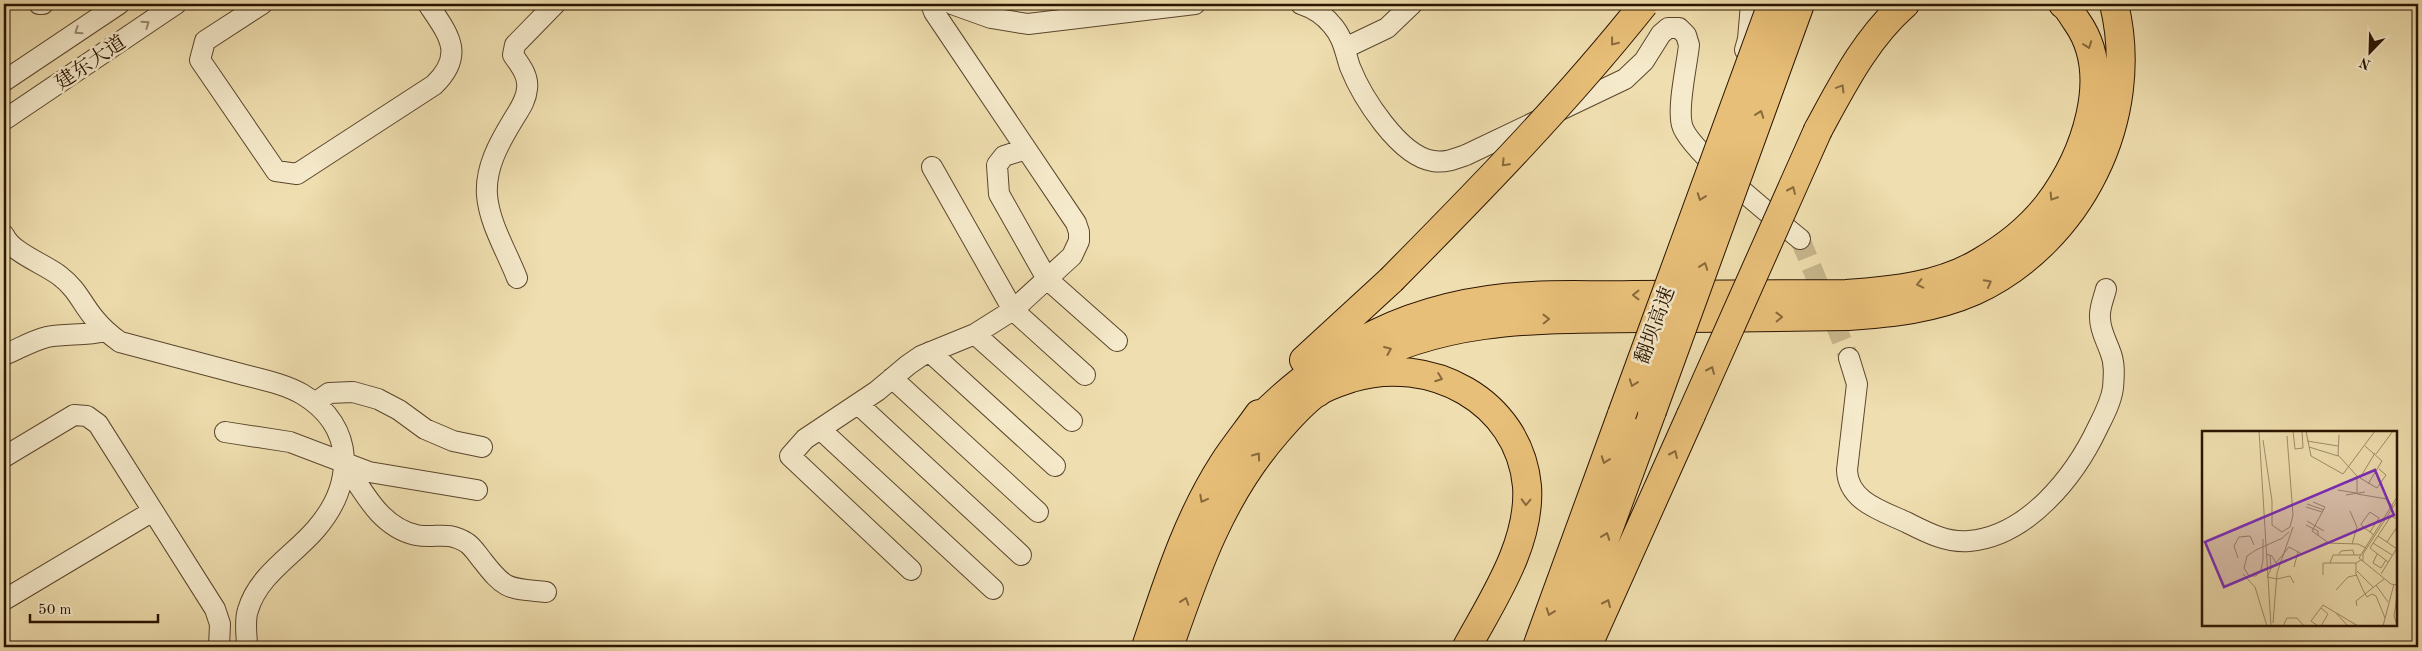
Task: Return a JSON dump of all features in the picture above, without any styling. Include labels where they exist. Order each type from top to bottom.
[{"type":"highway","points":[[1146,647],[1182,543],[1197,511],[1223,464],[1293,369],[1391,280],[1534,134],[1598,62],[1644,4]]},
{"type":"highway","name":"翻坝高速","points":[[1537,647],[1772,4]]},
{"type":"highway","name":"翻坝高速","points":[[1565,647],[1800,4]]},
{"type":"highway","points":[[1587,647],[1818,130],[1863,52],[1891,16],[1905,4]]},
{"type":"highway","points":[[1249,429],[1277,399],[1309,373],[1341,351],[1377,332],[1452,306],[1531,296],[1846,294],[1892,290],[1938,280],[1980,262],[2016,238],[2048,205],[2071,168],[2087,128],[2095,85],[2092,57],[2083,30],[2063,4]]},
{"type":"highway","points":[[1169,647],[1203,553],[1239,480],[1288,418],[1316,393],[1352,367],[1384,352],[1417,339],[1454,328],[1532,319],[1872,315],[1912,310],[1973,291],[2007,272],[2048,238],[2068,216],[2094,172],[2112,125],[2119,90],[2120,55],[2114,4]]},
{"type":"highway","points":[[1316,393],[1339,382],[1364,374],[1388,371],[1413,371],[1438,376],[1462,388],[1481,402],[1499,419],[1513,440],[1523,463],[1527,487],[1526,511],[1522,533],[1505,575],[1467,647]]},
{"type":"street","name":"建东大道","points":[[4,81],[119,4]]},
{"type":"street","name":"建东大道","points":[[4,120],[176,4]]},
{"type":"street","points":[[262,4],[205,41],[200,60],[276,170],[296,174],[434,85],[444,75],[451,63],[452,49],[448,35],[428,4]]},
{"type":"street","points":[[517,278],[491,214],[487,196],[488,177],[500,140],[524,101],[528,88],[526,75],[513,55],[515,45],[555,4]]},
{"type":"street","points":[[911,570],[790,456],[806,439],[858,404],[908,365],[930,352],[975,334],[1013,310],[1072,256],[1076,249],[1079,232],[1076,224],[934,12],[931,4]]},
{"type":"street","points":[[952,4],[991,18],[1028,24],[1195,4]]},
{"type":"street","points":[[1301,4],[1322,14],[1333,25],[1345,48],[1350,67],[1359,84],[1393,136],[1409,151],[1420,157],[1444,162],[1466,155],[1625,79],[1644,62],[1661,34],[1668,28],[1679,28],[1686,34],[1689,45],[1681,115],[1685,134],[1700,152],[1800,240]]},
{"type":"street","points":[[1345,48],[1387,28],[1412,4]]},
{"type":"street","points":[[1700,152],[1718,123],[1748,39],[1751,4]]},
{"type":"street","points":[[1026,149],[1004,156],[997,165],[999,194],[1047,279],[1116,341]]},
{"type":"street","points":[[932,167],[1013,310],[1085,375]]},
{"type":"street","points":[[4,235],[6,239],[24,254],[52,270],[74,287],[93,318],[105,331],[120,342],[284,386],[315,403],[338,431],[345,464],[343,483],[335,504],[316,530],[270,573],[253,598],[248,609],[246,621],[247,647]]},
{"type":"street","points":[[1849,358],[1857,384],[1847,470],[1847,480],[1851,490],[1868,504],[1930,534],[1950,540],[1970,541],[1990,536],[2009,528],[2042,507],[2068,479],[2089,447],[2110,398],[2115,371],[2100,324],[2100,311],[2106,289]]},
{"type":"street","points":[[4,355],[32,341],[49,337],[88,335],[105,331]]},
{"type":"street","points":[[975,334],[1072,421]]},
{"type":"street","points":[[930,352],[1055,466]]},
{"type":"street","points":[[892,378],[1038,512]]},
{"type":"street","points":[[315,403],[329,393],[352,392],[378,399],[399,410],[425,428],[453,441],[482,447]]},
{"type":"street","points":[[858,404],[1021,554]]},
{"type":"street","points":[[4,457],[74,415],[87,416],[98,424],[215,609],[220,624],[219,647]]},
{"type":"street","points":[[820,429],[993,589]]},
{"type":"street","points":[[226,432],[290,442],[369,472],[477,490]]},
{"type":"street","points":[[345,464],[378,514],[396,527],[416,535],[453,535],[470,544],[499,582],[514,589],[546,592]]},
{"type":"street","points":[[4,600],[153,511]]},
{"type":"tunnel","points":[[1800,239],[1849,358]]}]
